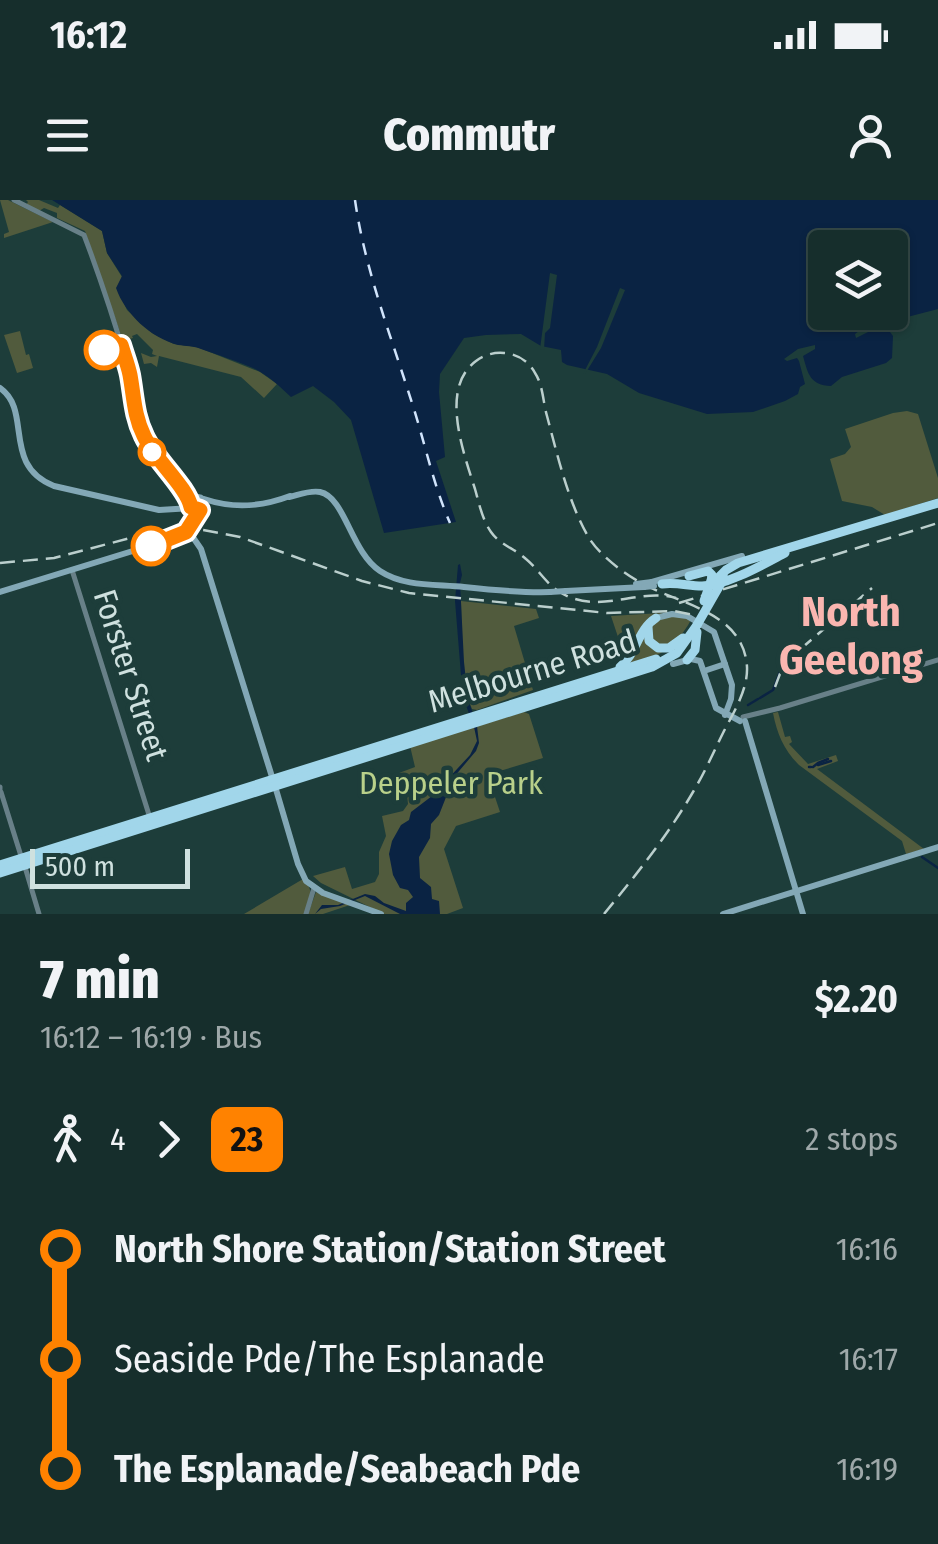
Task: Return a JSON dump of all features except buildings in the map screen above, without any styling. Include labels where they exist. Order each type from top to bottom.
[{"type":"highway","points":[[717,580],[790,550],[938,505]]},
{"type":"highway","points":[[742,556],[790,550]]},
{"type":"highway","points":[[688,576],[703,586],[717,584],[790,550]]},
{"type":"highway","points":[[638,672],[673,664],[689,642],[717,580],[734,565],[770,553]]},
{"type":"highway","points":[[656,584],[708,571],[717,580]]},
{"type":"highway","points":[[656,618],[647,631],[652,645],[667,649],[683,638]]},
{"type":"highway","points":[[593,681],[627,662],[645,626],[656,618]]},
{"type":"highway","points":[[687,660],[694,653],[696,626]]},
{"type":"highway","name":"Melbourne Road","points":[[274,781],[296,779],[655,659],[669,652],[696,626]]},
{"type":"highway","name":"Melbourne Road","points":[[593,681],[660,664],[684,646],[696,626]]},
{"type":"highway","name":"Melbourne Road","points":[[274,781],[383,744],[473,720]]},
{"type":"highway","points":[[383,744],[388,747],[407,743]]},
{"type":"highway","points":[[150,822],[274,781]]},
{"type":"highway","points":[[0,865],[23,862],[274,781]]},
{"type":"highway","points":[[0,874],[23,862]]},
{"type":"main road","points":[[0,389],[8,394],[13,405],[24,458],[39,478],[52,485],[171,509],[196,504],[258,506],[314,490],[331,495],[340,504],[362,550],[376,566],[391,577],[406,581],[547,592],[656,584]]},
{"type":"main road","points":[[0,590],[167,541],[184,531],[196,504]]},
{"type":"main road","points":[[184,531],[198,542],[304,872],[315,886],[381,914]]},
{"type":"main road","points":[[688,576],[742,556]]},
{"type":"main road","points":[[656,618],[680,614],[690,617],[716,637],[732,685],[731,699],[722,710]]},
{"type":"main road","points":[[696,645],[722,710],[743,720],[803,914]]},
{"type":"main road","points":[[673,664],[698,660],[706,670]]},
{"type":"main road","points":[[706,670],[725,664]]},
{"type":"main road","points":[[723,914],[938,848]]},
{"type":"main road","points":[[785,895],[792,878]]},
{"type":"main road","points":[[800,903],[806,888]]},
{"type":"main road","points":[[785,895],[794,896],[800,903]]},
{"type":"street","points":[[14,200],[84,235],[128,366],[140,428],[159,462],[196,504]]},
{"type":"street","name":"Forster Street","points":[[71,568],[150,822]]},
{"type":"street","points":[[743,720],[938,660]]},
{"type":"street","points":[[0,790],[39,914]]},
{"type":"street","points":[[306,914],[315,886]]},
{"type":"green space","points":[[0,200],[8,200],[53,222],[4,238],[9,232]]},
{"type":"green space","points":[[26,200],[39,200],[58,208],[60,205],[102,231],[107,253],[122,277],[117,288],[127,310],[152,333],[260,372],[277,384],[264,398],[241,377],[159,356],[157,367],[144,364],[141,353],[157,356],[137,334],[123,341],[85,231],[57,218],[57,213],[26,205]]},
{"type":"green space","points":[[20,331],[33,368],[17,373],[4,335]]},
{"type":"green space","points":[[907,411],[918,414],[938,478],[938,498],[885,515],[872,507],[842,501],[830,459],[845,454],[851,447],[845,429]]},
{"type":"green space","points":[[461,601],[536,609],[539,618],[514,626],[533,690],[472,709],[463,670]]},
{"type":"green space","points":[[661,613],[691,620],[677,640],[662,652],[622,668],[625,658],[611,616]]},
{"type":"green space","name":"Deppeler Park","points":[[524,712],[529,714],[543,758],[493,773],[496,783],[491,785],[500,812],[456,826],[444,849],[463,908],[447,914],[384,914],[313,876],[345,867],[352,889],[375,882],[379,852],[386,836],[382,816],[403,811],[408,804],[406,785],[399,773],[415,767],[410,746]]},
{"type":"green space","points":[[778,712],[785,737],[790,736],[789,744],[808,764],[836,755],[838,761],[817,769],[924,849],[906,854],[902,841],[799,765],[779,735],[773,713]]},
{"type":"green space","points":[[303,879],[310,892],[304,914],[244,914]]},
{"type":"green space","points":[[316,892],[350,905],[323,914],[308,914]]},
{"type":"water","points":[[52,200],[938,200],[938,309],[908,317],[908,230],[808,230],[808,330],[860,330],[856,338],[872,330],[888,330],[893,336],[892,358],[842,377],[831,386],[814,381],[807,368],[803,356],[815,345],[798,349],[784,359],[799,361],[805,384],[798,394],[753,412],[707,414],[639,393],[607,374],[567,365],[562,362],[561,350],[541,346],[521,334],[464,338],[440,374],[445,457],[436,461],[456,522],[384,533],[351,420],[334,402],[313,386],[291,397],[253,368],[198,348],[168,342],[149,331],[120,298],[116,288],[122,276],[107,253],[102,231]]},
{"type":"water","points":[[460,564],[464,662],[479,743],[454,777],[419,857],[420,878],[431,887],[432,899],[439,901],[440,914],[400,914],[365,896],[315,914],[322,905],[338,905],[365,894],[406,911],[406,903],[413,897],[400,888],[393,875],[389,854],[392,841],[411,812],[432,796],[470,755],[477,741],[461,675],[455,601]]},
{"type":"pier","points":[[550,273],[557,275],[544,350],[540,349]]},
{"type":"pier","points":[[620,288],[625,290],[601,348],[583,374],[597,347]]},
{"type":"waterway","points":[[760,698],[773,690],[783,664]]},
{"type":"waterway","points":[[748,705],[758,699]]},
{"type":"waterway","points":[[813,767],[828,759]]},
{"type":"waterway","points":[[818,765],[831,761]]},
{"type":"waterway","points":[[922,857],[938,868]]},
{"type":"ferry route","points":[[355,200],[372,277],[450,523]]},
{"type":"railway","points":[[604,914],[662,839],[701,777],[743,692],[747,675],[743,649],[724,623],[694,606],[678,599],[662,593],[639,582],[600,552],[589,538],[569,494],[540,383],[532,369],[509,354],[493,354],[476,361],[459,387],[458,422],[481,511],[495,536],[526,559],[558,591],[573,598],[588,602],[646,596],[661,596],[676,598]]},
{"type":"railway","points":[[679,603],[938,523]]},
{"type":"railway","points":[[0,563],[54,558],[157,531],[198,529],[240,537],[362,581],[409,593],[607,613],[674,611],[694,615]]},
{"type":"railway","points":[[775,687],[790,658],[872,588]]},
{"type":"bus line","name":"23","points":[[104,350],[121,345],[140,428],[191,507],[200,510],[186,532],[151,546]]},
{"type":"district","name":"North Geelong","points":[[851,635]]}]
